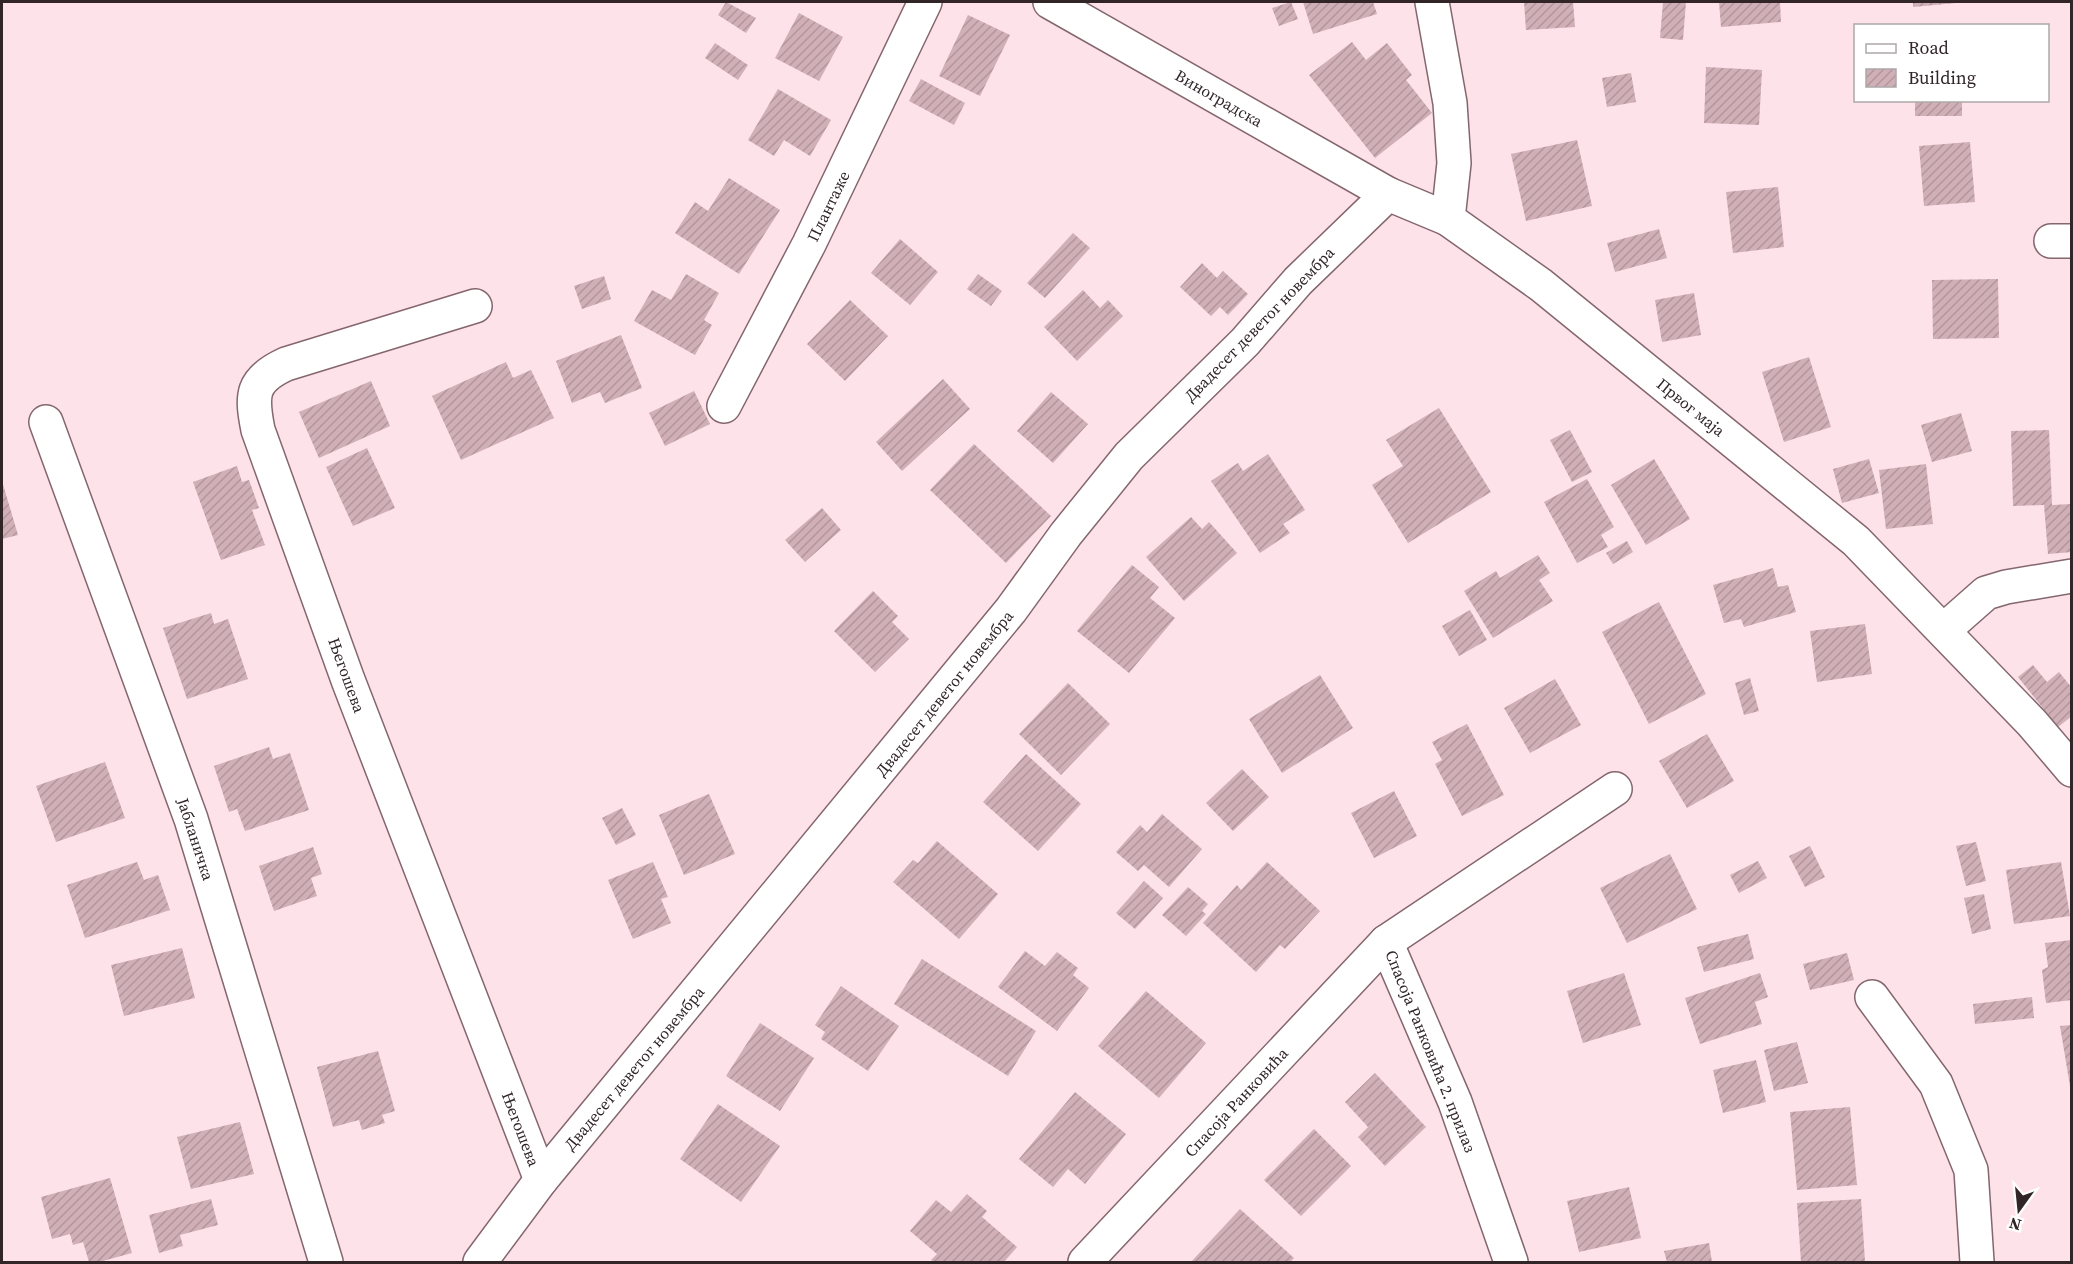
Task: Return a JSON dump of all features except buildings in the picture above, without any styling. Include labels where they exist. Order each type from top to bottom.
[{"type":"street","name":"Плантаже","points":[[724,406],[810,244],[925,2]]},
{"type":"street","name":"Виноградска","points":[[1050,2],[1388,194]]},
{"type":"street","points":[[1388,194],[1448,219],[1454,163],[1450,103],[1432,2]]},
{"type":"street","name":"Двадесет деветог новембра","points":[[480,1263],[540,1180],[907,739],[1011,610],[1066,534],[1129,456],[1245,342],[1298,281],[1388,194]]},
{"type":"street","name":"Првог маја","points":[[1448,219],[1541,285],[1856,541],[1944,630],[2072,770]]},
{"type":"street","name":"Његошева","points":[[475,306],[286,364],[268,372],[257,384],[253,406],[258,430],[348,680],[540,1180]]},
{"type":"street","name":"Јабланичка","points":[[46,422],[190,819],[326,1263]]},
{"type":"street","points":[[1944,630],[1986,593],[2006,586],[2072,576]]},
{"type":"street","name":"Спасоја Ранковића","points":[[1085,1263],[1386,942],[1615,789]]},
{"type":"street","name":"Спасоја Ранковића 2. прилаз","points":[[1386,942],[1455,1102],[1511,1263]]},
{"type":"street","points":[[1872,997],[1936,1084],[1971,1170],[1977,1263]]}]
